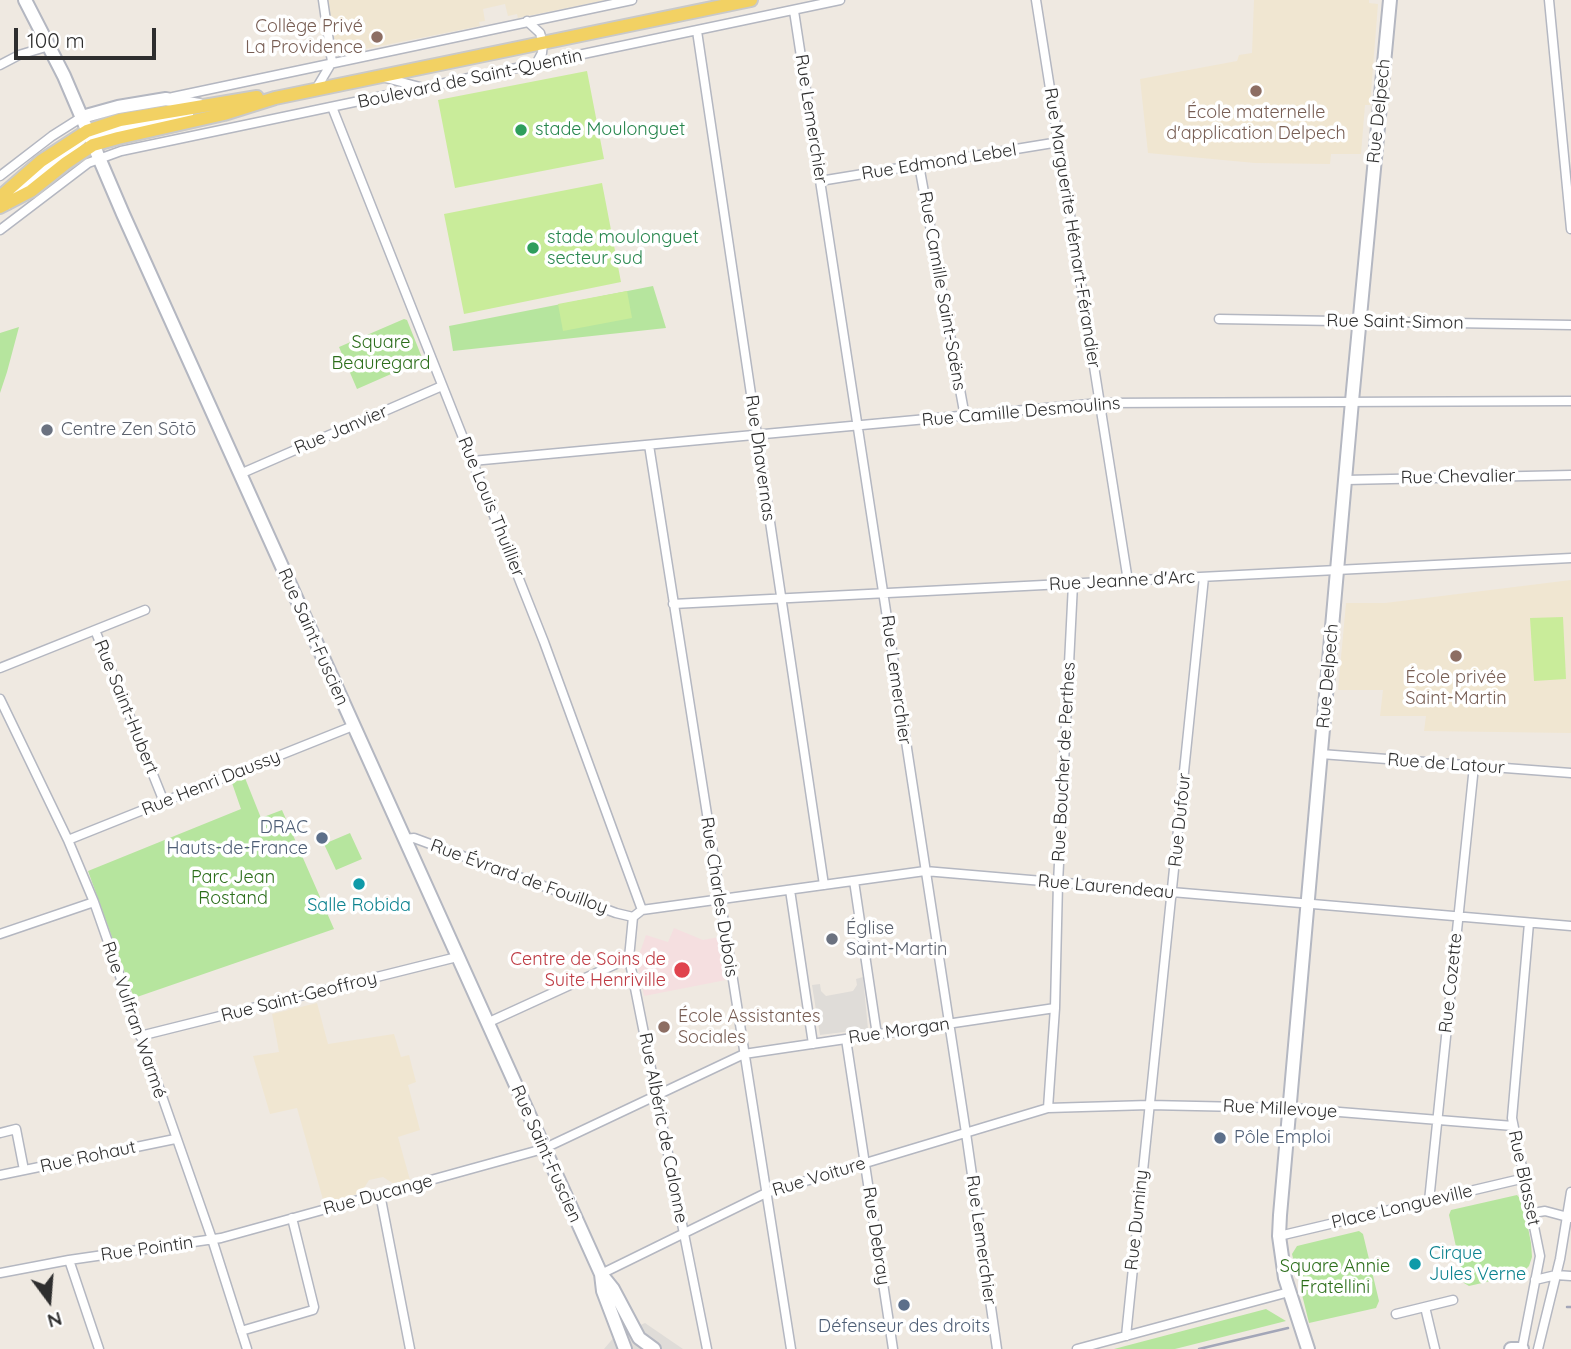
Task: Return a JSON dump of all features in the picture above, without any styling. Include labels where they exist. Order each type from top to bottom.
[{"type":"main road","name":"Rue Saint-Fuscien","points":[[25,0],[82,117],[543,1149],[601,1274],[612,1289],[627,1332]]},
{"type":"main road","name":"Boulevard de Saint-Quentin","points":[[96,151],[118,138],[224,114],[275,98],[751,0]]},
{"type":"main road","name":"Rue Delpech","points":[[1308,1349],[1289,1292],[1279,1236],[1390,0]]},
{"type":"main road","name":"Boulevard de Saint-Quentin","points":[[87,131],[120,120],[257,97],[275,98]]},
{"type":"main road","points":[[82,117],[118,107],[166,99],[203,106]]},
{"type":"main road","points":[[1,204],[31,191],[66,163],[96,151],[103,134],[192,113],[203,106]]},
{"type":"main road","points":[[1,204],[77,144],[87,131]]},
{"type":"main road","points":[[625,1349],[627,1332],[651,1347]]},
{"type":"main road","points":[[632,1349],[651,1347]]},
{"type":"main road","points":[[1511,1349],[1522,1349]]},
{"type":"street","points":[[316,89],[332,62],[323,0]]},
{"type":"street","points":[[166,99],[632,0]]},
{"type":"street","points":[[820,0],[839,0]]},
{"type":"street","name":"Boulevard de Saint-Quentin","points":[[96,151],[535,66],[839,0]]},
{"type":"street","name":"Rue Marguerite Hémart-Férandier","points":[[1036,0],[1128,581]]},
{"type":"street","points":[[1549,0],[1571,229]]},
{"type":"street","name":"Rue Lemerchier","points":[[794,11],[997,1349]]},
{"type":"street","points":[[527,21],[540,33],[543,43],[542,54],[535,66]]},
{"type":"street","name":"Rue Dhavernas","points":[[696,31],[824,885]]},
{"type":"street","points":[[0,65],[19,55],[49,46]]},
{"type":"street","points":[[378,76],[426,88]]},
{"type":"street","name":"Rue Louis Thuillier","points":[[332,107],[566,700],[642,910]]},
{"type":"street","points":[[0,176],[82,117]]},
{"type":"street","name":"Rue Edmond Lebel","points":[[820,181],[1059,142]]},
{"type":"street","points":[[0,230],[88,163],[96,151]]},
{"type":"street","name":"Rue Camille Saint-Saëns","points":[[919,165],[965,417]]},
{"type":"street","points":[[0,219],[16,218]]},
{"type":"street","name":"Rue Saint-Simon","points":[[1219,318],[1571,325]]},
{"type":"street","name":"Rue Janvier","points":[[240,474],[442,386]]},
{"type":"street","name":"Rue Camille Desmoulins","points":[[472,461],[1100,403],[1571,401]]},
{"type":"street","name":"Rue Charles Dubois","points":[[649,445],[790,1349]]},
{"type":"street","name":"Rue Chevalier","points":[[1346,480],[1571,475]]},
{"type":"street","name":"Rue Jeanne d'Arc","points":[[673,604],[1571,558]]},
{"type":"street","name":"Rue Dufour","points":[[1149,1105],[1204,578]]},
{"type":"street","name":"Rue Boucher de Perthes","points":[[1048,1108],[1055,1009],[1058,883],[1073,584]]},
{"type":"street","points":[[95,630],[145,610]]},
{"type":"street","name":"Rue Saint-Hubert","points":[[0,668],[95,630],[164,802]]},
{"type":"street","name":"Rue Vulfran Warmé","points":[[0,699],[68,840],[94,902],[212,1239],[247,1349]]},
{"type":"street","name":"Rue Henri Daussy","points":[[68,840],[353,726]]},
{"type":"street","name":"Rue de Latour","points":[[1321,754],[1571,773]]},
{"type":"street","name":"Rue Cozette","points":[[1429,1201],[1474,766]]},
{"type":"street","name":"Rue Évrard de Fouilloy","points":[[404,839],[414,838],[615,913],[633,917]]},
{"type":"street","name":"Rue Laurendeau","points":[[642,910],[925,872],[1571,926]]},
{"type":"street","points":[[854,881],[877,1035]]},
{"type":"street","points":[[790,890],[813,1044]]},
{"type":"street","points":[[0,934],[94,902]]},
{"type":"street","points":[[633,917],[642,910]]},
{"type":"street","name":"Rue Albéric de Calonne","points":[[633,917],[629,958],[707,1349]]},
{"type":"street","name":"Rue Blasset","points":[[1522,1349],[1540,1256],[1513,1126],[1529,923]]},
{"type":"street","name":"Rue Saint-Geoffroy","points":[[140,1036],[457,957]]},
{"type":"street","points":[[487,1023],[629,958]]},
{"type":"street","name":"Rue Morgan","points":[[656,1096],[744,1054],[1055,1009]]},
{"type":"street","name":"Rue Debray","points":[[846,1039],[893,1349]]},
{"type":"street","name":"Rue Ducange","points":[[212,1239],[543,1149],[656,1096]]},
{"type":"street","name":"Rue Millevoye","points":[[1048,1108],[1149,1105],[1290,1108],[1513,1126]]},
{"type":"street","name":"Rue Duminy","points":[[1126,1336],[1149,1105]]},
{"type":"street","name":"Rue Voiture","points":[[601,1274],[766,1194],[1048,1108]]},
{"type":"street","points":[[0,1133],[16,1129],[24,1170]]},
{"type":"street","name":"Rue Rohaut","points":[[0,1175],[175,1139]]},
{"type":"street","name":"Place Longueville","points":[[1279,1236],[1525,1178]]},
{"type":"street","points":[[1538,1349],[1569,1217],[1571,1192]]},
{"type":"street","points":[[380,1194],[410,1349]]},
{"type":"street","points":[[1533,1213],[1545,1211],[1569,1217]]},
{"type":"street","points":[[241,1331],[313,1310],[292,1218]]},
{"type":"street","name":"Rue Pointin","points":[[0,1273],[212,1239]]},
{"type":"street","points":[[69,1260],[99,1349]]},
{"type":"street","points":[[1535,1280],[1556,1275],[1571,1276]]},
{"type":"street","points":[[1077,1349],[1289,1292]]},
{"type":"street","points":[[1396,1314],[1453,1300]]},
{"type":"street","points":[[1425,1307],[1435,1349]]},
{"type":"shaded area","name":"Collège Privé La Providence","points":[[328,0],[606,0],[518,18],[517,14],[508,16],[505,4],[483,9],[485,21],[479,22],[480,26],[335,55]]},
{"type":"shaded area","name":"École maternelle d'application Delpech","points":[[1254,0],[1369,0],[1369,3],[1378,4],[1370,105],[1365,105],[1361,154],[1331,154],[1330,164],[1255,163],[1148,153],[1140,79],[1237,61],[1239,55],[1252,53]]},
{"type":"shaded area","name":"École privée Saint-Martin","points":[[1571,580],[1571,733],[1424,731],[1426,716],[1380,716],[1383,690],[1338,690],[1346,603],[1385,603]]},
{"type":"shaded area","name":"Centre de Soins de Suite Henriville","points":[[674,928],[703,940],[719,937],[726,980],[644,996],[637,961],[646,935],[668,942]]},
{"type":"shaded area","points":[[863,977],[868,1029],[820,1035],[812,985],[820,984],[821,991],[826,996],[853,991],[857,985],[856,979]]},
{"type":"shaded area","points":[[317,1003],[328,1044],[394,1034],[401,1057],[409,1055],[416,1082],[408,1085],[420,1130],[398,1137],[410,1180],[394,1184],[383,1177],[369,1180],[361,1193],[324,1203],[297,1108],[270,1114],[253,1056],[279,1052],[272,1014]]},
{"type":"shaded area","points":[[645,1323],[683,1349],[604,1349],[615,1336]]},
{"type":"green space","name":"stade Moulonguet","points":[[587,71],[604,159],[455,188],[438,100]]},
{"type":"green space","name":"stade moulonguet secteur sud","points":[[602,183],[621,282],[464,314],[444,214]]},
{"type":"green space","points":[[653,286],[666,328],[453,351],[449,326]]},
{"type":"green space","points":[[627,291],[632,318],[563,331],[558,304]]},
{"type":"green space","name":"Square Beauregard","points":[[407,320],[423,360],[357,389],[339,347]]},
{"type":"green space","points":[[19,327],[7,372],[0,393],[0,333]]},
{"type":"green space","points":[[1563,617],[1566,679],[1534,681],[1530,618]]},
{"type":"green space","name":"Parc Jean Rostand","points":[[245,778],[261,818],[282,810],[334,929],[134,998],[88,871],[241,809],[232,783]]},
{"type":"green space","points":[[350,833],[362,859],[336,870],[324,844]]},
{"type":"green space","points":[[1517,1195],[1523,1202],[1531,1243],[1532,1257],[1529,1266],[1521,1274],[1469,1286],[1464,1283],[1449,1215],[1451,1210]]},
{"type":"green space","name":"Square Annie Fratellini","points":[[1359,1231],[1363,1234],[1379,1301],[1376,1308],[1309,1323],[1292,1254],[1297,1246]]},
{"type":"green space","points":[[1266,1309],[1286,1321],[1175,1349],[1114,1349]]},
{"type":"railway","points":[[1199,1349],[1288,1328]]},
{"type":"place","name":"Collège Privé La Providence","points":[[377,37]]},
{"type":"place","name":"École maternelle d'application Delpech","points":[[1256,91]]},
{"type":"place","name":"stade Moulonguet","points":[[521,130]]},
{"type":"place","name":"stade moulonguet secteur sud","points":[[533,248]]},
{"type":"place","name":"Centre Zen Sōtō","points":[[47,430]]},
{"type":"place","name":"École privée Saint-Martin","points":[[1456,656]]},
{"type":"place","name":"DRAC Hauts-de-France","points":[[322,838]]},
{"type":"place","name":"Salle Robida","points":[[359,884]]},
{"type":"place","name":"Église Saint-Martin","points":[[832,939]]},
{"type":"place","name":"Centre de Soins de Suite Henriville","points":[[682,970]]},
{"type":"place","name":"École Assistantes Sociales","points":[[664,1027]]},
{"type":"place","name":"Pôle Emploi","points":[[1220,1138]]},
{"type":"place","name":"Cirque Jules Verne","points":[[1415,1264]]},
{"type":"place","name":"Défenseur des droits","points":[[904,1305]]}]
